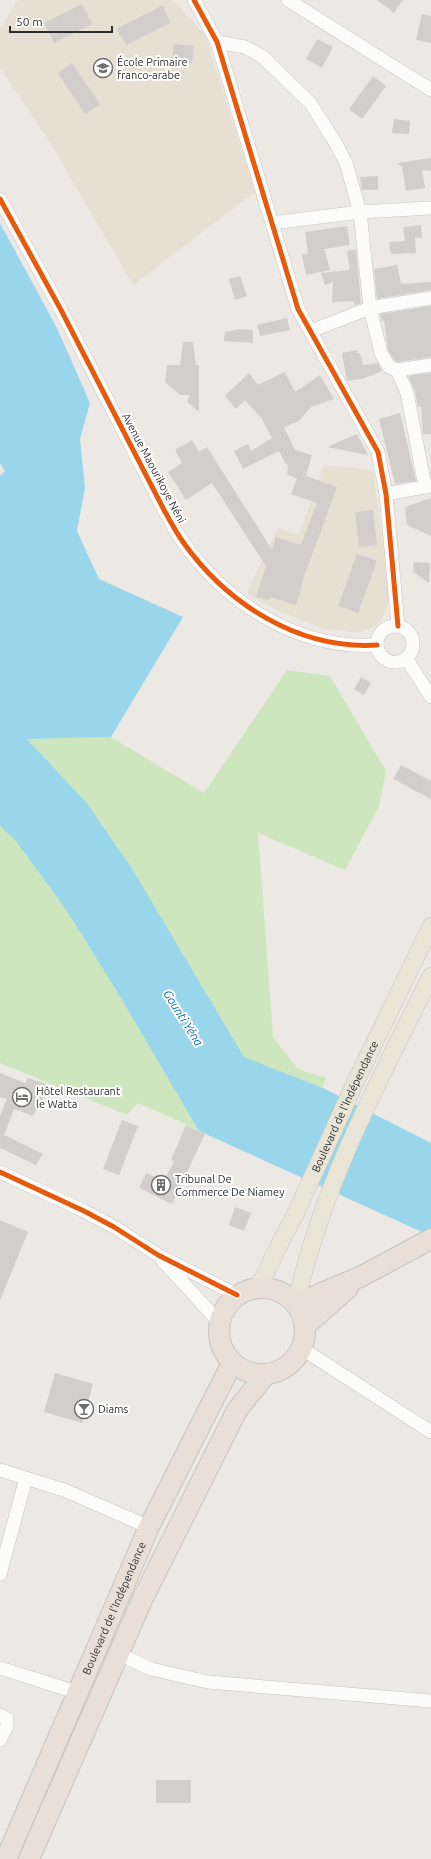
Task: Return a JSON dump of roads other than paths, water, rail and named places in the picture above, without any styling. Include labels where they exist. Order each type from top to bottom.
[{"type":"highway","points":[[296,1304],[362,1276],[431,1239]]},
{"type":"highway","points":[[305,1326],[362,1276]]},
{"type":"highway","points":[[259,1287],[280,1291],[289,1297],[300,1311],[305,1326],[301,1348],[296,1358],[277,1372],[266,1374],[248,1372],[232,1363],[220,1344],[218,1333],[219,1322],[226,1307],[237,1295],[247,1290],[259,1287]]},
{"type":"highway","name":"Boulevard de l'Indépendance","points":[[6,1859],[149,1527],[232,1363]]},
{"type":"highway","name":"Boulevard de l'Indépendance","points":[[29,1859],[107,1677],[119,1654],[143,1598],[237,1410],[266,1374]]},
{"type":"main road","name":"Boulevard de l'Indépendance","points":[[259,1287],[277,1249],[296,1215],[309,1182],[354,1085],[431,926]]},
{"type":"main road","name":"Boulevard de l'Indépendance","points":[[296,1304],[302,1278],[329,1193],[372,1095],[431,976]]},
{"type":"street","points":[[194,0],[217,42],[298,309],[378,452],[386,494],[398,626]]},
{"type":"street","points":[[288,0],[431,90]]},
{"type":"street","points":[[217,42],[246,47],[259,53],[311,104],[346,163],[360,212],[370,308],[381,353],[389,367],[396,370],[431,365]]},
{"type":"street","name":"Avenue Maourikoye Néni","points":[[0,199],[61,310],[164,510],[182,542],[208,573],[248,608],[277,625],[301,635],[331,642],[358,646],[377,645]]},
{"type":"street","points":[[272,223],[360,212],[431,208]]},
{"type":"street","points":[[311,331],[370,308],[431,298]]},
{"type":"street","points":[[386,494],[428,486],[408,393],[396,370]]},
{"type":"street","points":[[393,626],[398,626],[404,628],[412,637],[412,649],[406,658],[395,662],[385,659],[381,655],[377,645],[380,634],[383,630],[393,626]]},
{"type":"street","points":[[406,658],[431,697]]},
{"type":"street","points":[[0,1172],[96,1217],[158,1255],[237,1295]]},
{"type":"street","points":[[158,1255],[219,1322]]},
{"type":"street","points":[[301,1348],[431,1432]]},
{"type":"street","points":[[0,1470],[64,1490],[149,1527]]},
{"type":"street","points":[[0,1574],[26,1478]]},
{"type":"street","points":[[119,1654],[151,1669],[208,1682],[431,1701]]},
{"type":"street","points":[[0,1668],[78,1694]]},
{"type":"street","points":[[0,1715],[7,1719],[8,1723],[0,1740]]},
{"type":"water","name":"Gounti Yéna","points":[[0,223],[57,328],[90,403],[80,439],[85,488],[77,531],[99,579],[183,617],[111,737],[27,739],[86,802],[131,867],[244,1057],[325,1089],[431,1143],[431,1236],[199,1131],[115,988],[65,908],[16,841],[0,826],[0,476],[5,471],[0,463]]},
{"type":"place","name":"École Primaire franco-arabe","points":[[103,68]]},
{"type":"place","name":"Hôtel Restaurant le Watta","points":[[22,1097]]},
{"type":"place","name":"Tribunal De Commerce De Niamey","points":[[161,1185]]},
{"type":"place","name":"Diams","points":[[84,1409]]}]
